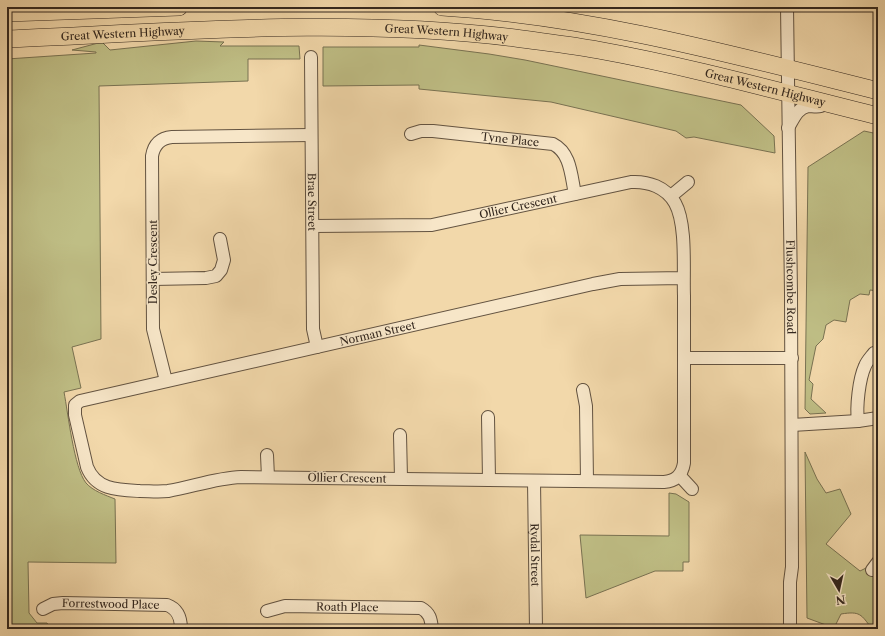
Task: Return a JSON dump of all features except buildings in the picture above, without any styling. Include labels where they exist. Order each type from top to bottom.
[{"type":"highway","points":[[7,13],[179,7]]},
{"type":"highway","points":[[442,7],[551,18],[640,34],[788,68],[878,91]]},
{"type":"highway","name":"Great Western Highway","points":[[7,39],[288,28],[362,27],[513,38],[597,50],[689,68],[878,116]]},
{"type":"street","name":"Flushcombe Road","points":[[787,7],[792,358],[792,567],[790,582],[790,629]]},
{"type":"street","name":"Brae Street","points":[[311,57],[313,329],[317,347]]},
{"type":"street","points":[[788,129],[796,114],[802,108],[810,106],[834,105]]},
{"type":"street","name":"Tyne Place","points":[[411,134],[421,131],[433,131],[553,144],[561,148],[566,157],[575,194]]},
{"type":"street","name":"Desley Crescent","points":[[166,381],[154,334],[152,156],[154,140],[172,137],[311,135]]},
{"type":"street","name":"Ollier Crescent","points":[[313,226],[432,225],[637,182],[662,188],[671,196]]},
{"type":"street","points":[[688,182],[671,196],[677,206],[682,222],[684,463],[680,476],[692,489]]},
{"type":"street","points":[[153,279],[206,278],[216,276],[221,270],[224,260],[220,239]]},
{"type":"street","name":"Norman Street","points":[[75,405],[80,401],[593,284],[620,279],[683,278]]},
{"type":"street","points":[[858,421],[858,398],[865,366],[874,353]]},
{"type":"street","points":[[684,358],[792,358]]},
{"type":"street","points":[[583,390],[586,406],[587,481]]},
{"type":"street","name":"Ollier Crescent","points":[[75,405],[75,416],[87,467],[100,484],[112,489],[164,491],[229,478],[268,477],[664,482],[674,480],[680,476]]},
{"type":"street","points":[[488,417],[489,480]]},
{"type":"street","points":[[792,425],[858,421],[878,418]]},
{"type":"street","points":[[400,435],[401,478]]},
{"type":"street","points":[[267,455],[268,477]]},
{"type":"street","name":"Rydal Street","points":[[534,481],[536,629]]},
{"type":"street","name":"Flushcombe Road","points":[[792,567],[796,583],[797,629]]},
{"type":"street","name":"Forrestwood Place","points":[[43,610],[53,604],[63,603],[162,604],[180,609],[181,629]]},
{"type":"street","name":"Roath Place","points":[[267,611],[285,606],[420,608],[429,609],[432,629]]},
{"type":"shaded area","points":[[196,41],[224,42],[220,46],[299,46],[300,59],[248,59],[248,81],[99,86],[101,339],[72,347],[81,388],[64,392],[75,453],[82,476],[86,483],[92,488],[115,499],[116,563],[28,562],[29,613],[37,623],[47,623],[51,629],[7,629],[7,59],[96,53],[72,50],[102,42],[110,50]]},
{"type":"shaded area","points":[[419,45],[525,60],[741,105],[774,136],[775,153],[694,137],[686,138],[676,131],[551,102],[419,89],[419,85],[323,86],[323,47],[419,47]]},
{"type":"shaded area","points":[[864,131],[878,134],[878,291],[870,290],[869,295],[860,294],[850,300],[846,322],[834,320],[826,325],[823,339],[816,346],[809,380],[813,384],[811,399],[826,413],[810,414],[805,409],[808,167]]},
{"type":"shaded area","points":[[805,452],[817,479],[826,493],[840,489],[851,514],[826,544],[860,571],[866,568],[873,574],[878,584],[878,629],[872,629],[860,615],[856,613],[841,614],[834,628],[807,618]]},
{"type":"shaded area","points":[[669,493],[676,494],[689,502],[689,562],[683,562],[683,571],[655,571],[586,598],[580,535],[669,536]]}]
